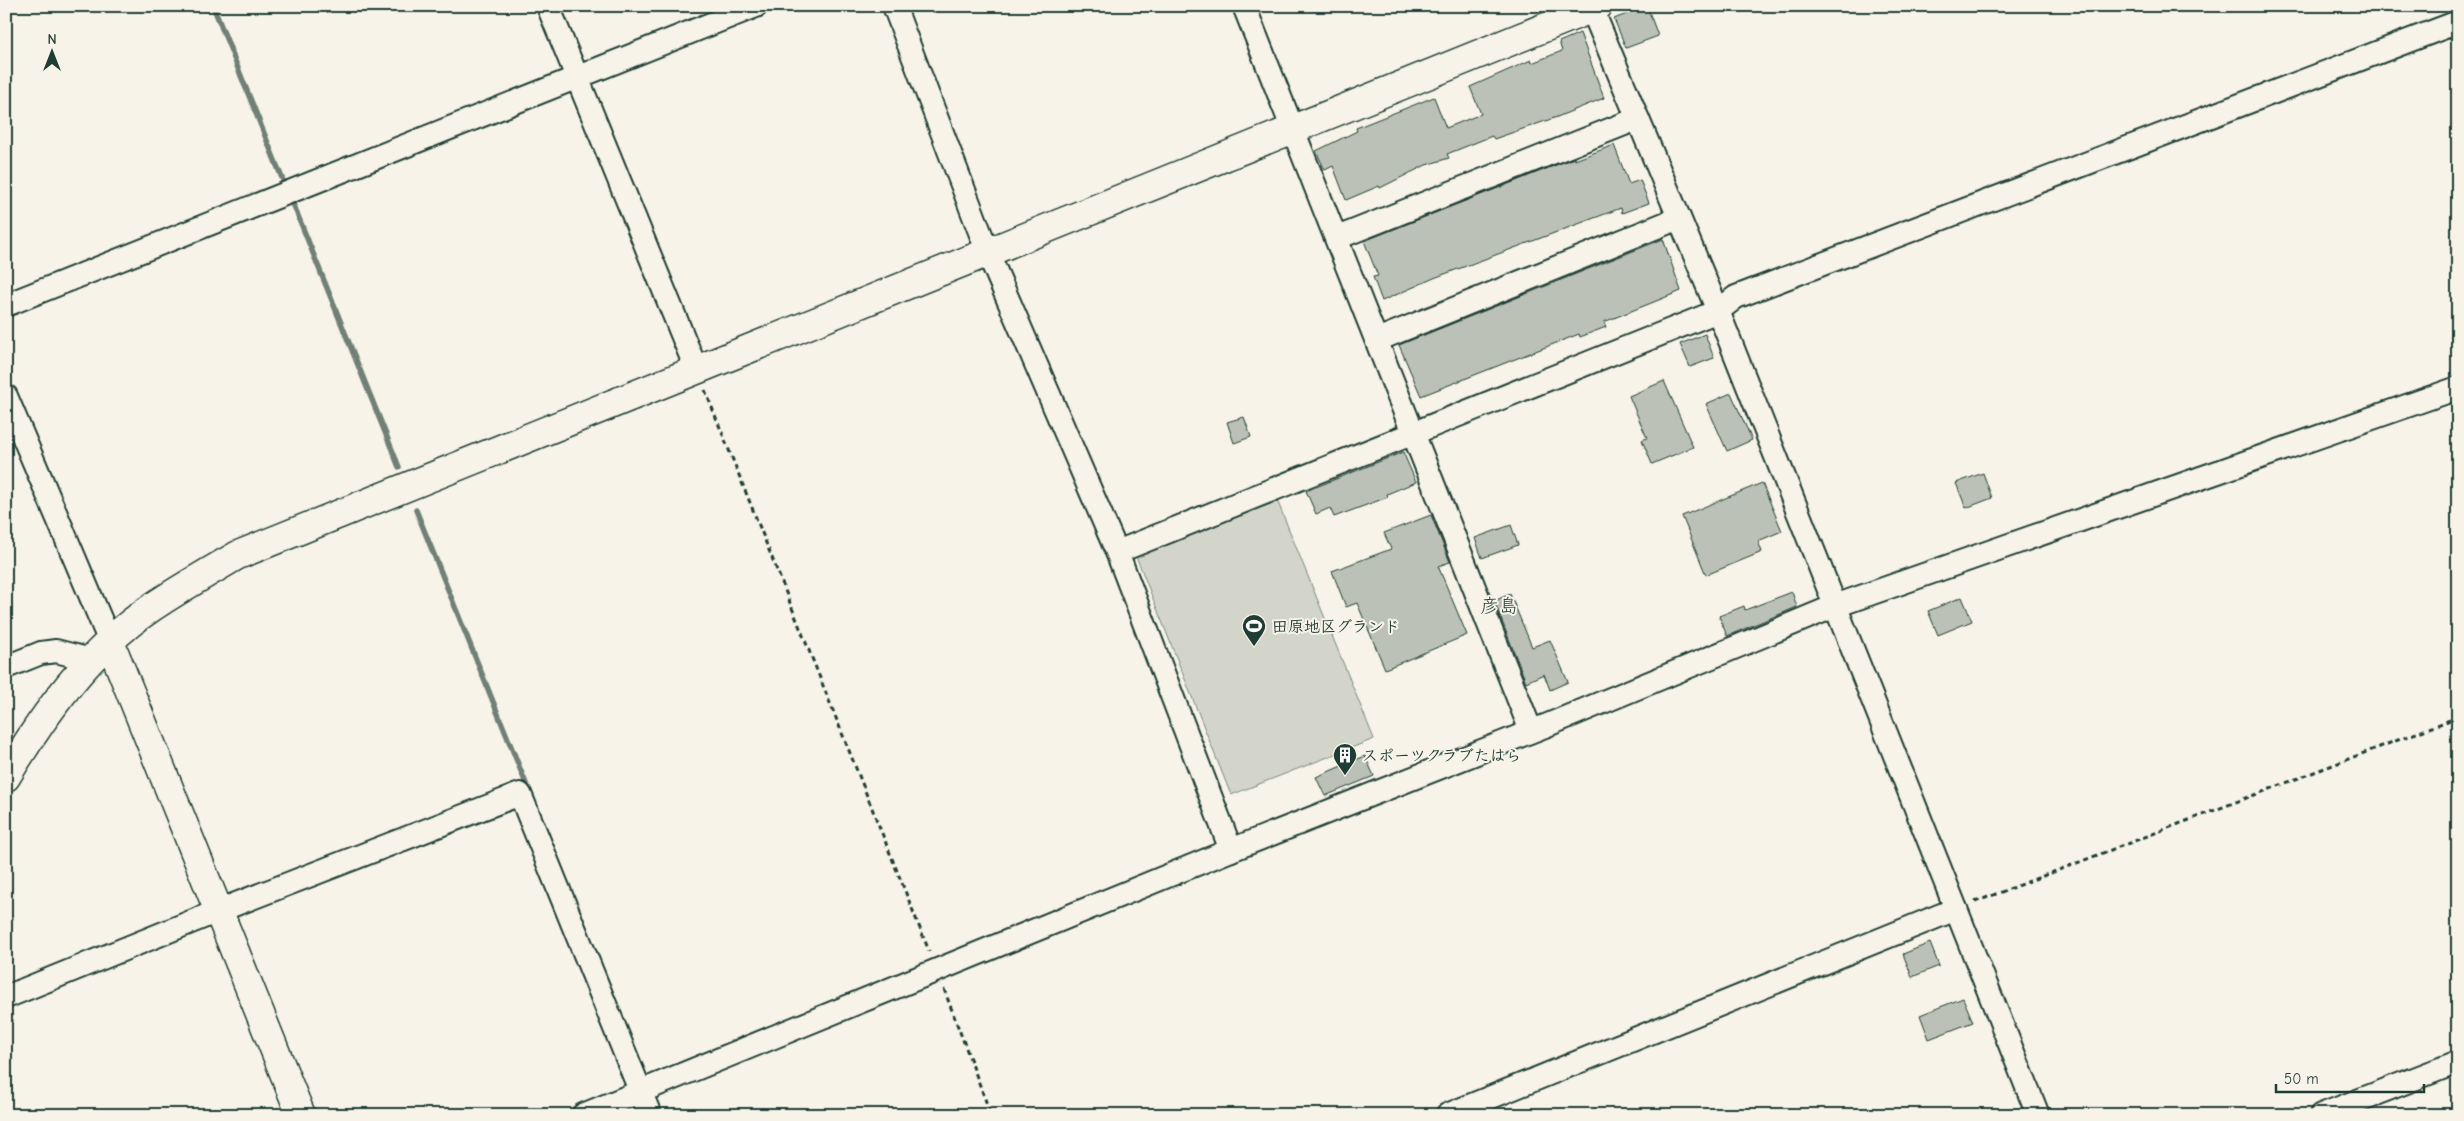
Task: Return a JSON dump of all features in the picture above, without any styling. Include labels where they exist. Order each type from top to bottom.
[{"type":"street","points":[[548,6],[697,371]]},
{"type":"street","points":[[6,305],[756,6]]},
{"type":"street","points":[[894,6],[988,253],[1116,552],[1231,850]]},
{"type":"street","points":[[1244,6],[1532,732]]},
{"type":"street","points":[[6,777],[22,751],[78,673],[100,651],[149,609],[238,555],[697,371],[1593,7],[1637,119],[1718,311],[2038,1115]]},
{"type":"street","points":[[1116,552],[1413,435],[1718,311],[1736,297],[2458,22]]},
{"type":"street","points":[[1337,238],[1637,119]]},
{"type":"street","points":[[1376,340],[1679,218]]},
{"type":"street","points":[[583,1115],[1231,850],[1532,732],[1835,606],[2458,388]]},
{"type":"street","points":[[6,396],[100,651],[218,911],[301,1115]]},
{"type":"street","points":[[6,667],[40,653],[100,651]]},
{"type":"street","points":[[6,997],[218,911],[520,794],[646,1090],[650,1115]]},
{"type":"street","points":[[1447,1115],[1956,909]]},
{"type":"street","points":[[2321,1115],[2458,1062]]},
{"type":"path","points":[[697,371],[937,971],[991,1115]]},
{"type":"path","points":[[1956,909],[2458,717]]},
{"type":"shaded area","name":"田原地区グランド","points":[[1277,500],[1374,739],[1231,795],[1136,556]]},
{"type":"building","points":[[1647,6],[1658,36],[1626,48],[1614,19]]},
{"type":"building","points":[[1580,33],[1604,98],[1494,139],[1492,136],[1447,154],[1449,158],[1426,165],[1380,188],[1379,186],[1346,200],[1333,166],[1325,170],[1316,151],[1357,131],[1356,128],[1434,97],[1446,128],[1481,114],[1470,87],[1531,60],[1532,63],[1562,51],[1559,42]]},
{"type":"building","points":[[1614,145],[1629,184],[1640,180],[1649,203],[1622,213],[1621,208],[1434,278],[1382,301],[1373,277],[1378,276],[1364,241],[1574,158],[1575,160]]},
{"type":"building","points":[[1663,239],[1681,291],[1604,322],[1606,327],[1580,337],[1579,334],[1421,396],[1399,345]]},
{"type":"building","points":[[1705,334],[1714,358],[1690,367],[1680,344]]},
{"type":"building","points":[[1664,381],[1693,447],[1652,464],[1642,440],[1647,438],[1629,396]]},
{"type":"building","points":[[1731,393],[1752,440],[1727,451],[1706,404]]},
{"type":"building","points":[[1244,417],[1251,437],[1234,443],[1227,422]]},
{"type":"building","points":[[1403,452],[1416,482],[1387,494],[1388,497],[1334,517],[1330,508],[1316,514],[1306,491]]},
{"type":"building","points":[[1983,473],[1992,498],[1966,508],[1956,483]]},
{"type":"building","points":[[1762,483],[1782,531],[1758,541],[1762,552],[1706,575],[1682,516]]},
{"type":"building","points":[[1431,515],[1450,562],[1438,566],[1467,635],[1385,669],[1357,603],[1346,607],[1332,571],[1391,549],[1384,533]]},
{"type":"building","points":[[1511,525],[1518,545],[1482,558],[1475,538]]},
{"type":"building","points":[[1792,592],[1797,607],[1727,636],[1719,616],[1744,606],[1745,610]]},
{"type":"building","points":[[1510,594],[1532,647],[1550,640],[1568,682],[1550,690],[1544,674],[1526,682],[1494,601]]},
{"type":"building","points":[[1962,597],[1972,621],[1938,635],[1928,611]]},
{"type":"building","name":"スポーツクラブたはら","points":[[1365,756],[1374,776],[1325,796],[1316,777]]},
{"type":"building","points":[[1930,943],[1939,966],[1912,977],[1903,954]]},
{"type":"building","points":[[1963,998],[1973,1022],[1929,1039],[1920,1015]]},
{"type":"waterway","points":[[213,6],[286,188]]},
{"type":"waterway","points":[[290,196],[399,467]]},
{"type":"waterway","points":[[416,510],[529,791]]},
{"type":"place","name":"田原地区グランド","points":[[1254,647]]},
{"type":"place","name":"スポーツクラブたはら","points":[[1345,776]]},
{"type":"district","name":"彦島","points":[[1499,605]]}]
